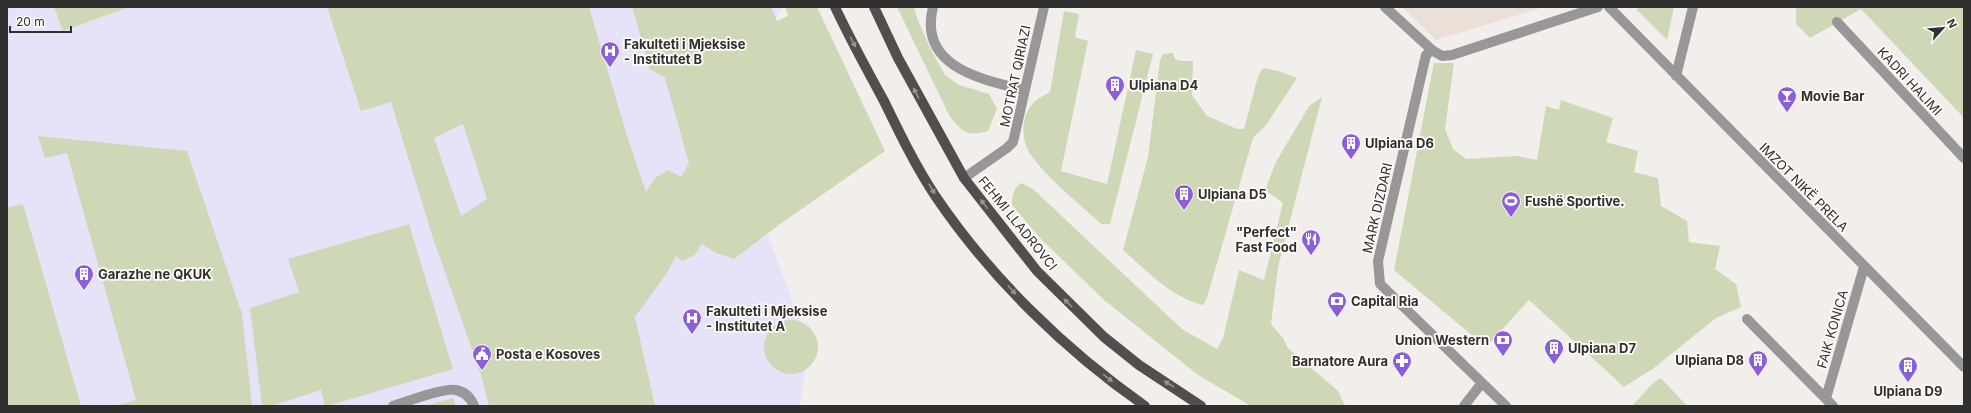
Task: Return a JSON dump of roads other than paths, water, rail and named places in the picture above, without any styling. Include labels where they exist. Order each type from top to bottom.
[{"type":"main road","points":[[836,7],[912,155],[936,196],[958,226],[992,267],[1045,324],[1102,374],[1145,406]]},
{"type":"main road","name":"FEHMI LLADROVCI","points":[[874,7],[898,58],[964,178],[1037,271],[1104,337],[1139,365],[1201,406]]},
{"type":"street","points":[[933,7],[931,32],[937,46],[947,61],[961,71],[981,79],[1024,90]]},
{"type":"street","name":"MOTRAT QIRIAZI","points":[[964,178],[1007,148],[1013,142],[1044,7]]},
{"type":"street","points":[[1385,7],[1432,50],[1442,56],[1452,55],[1598,7]]},
{"type":"street","name":"IMZOT NIKË PRELA","points":[[1609,7],[1964,367]]},
{"type":"street","points":[[1676,76],[1693,7]]},
{"type":"street","name":"KADRI HALIMI","points":[[1837,22],[1964,158]]},
{"type":"street","name":"MARK DIZDARI","points":[[1432,50],[1426,55],[1378,261],[1380,284],[1481,384],[1506,406]]},
{"type":"street","name":"FAIK KONICA","points":[[1826,398],[1864,267]]},
{"type":"street","name":"FAIK KONICA","points":[[1747,319],[1833,406]]},
{"type":"street","points":[[1464,406],[1481,384]]},
{"type":"street","points":[[393,406],[451,389],[461,392],[469,397],[474,406]]},
{"type":"place","name":"Fakulteti i Mjeksise - Institutet B","points":[[610,68]]},
{"type":"place","name":"Ulpiana D4","points":[[1115,102]]},
{"type":"place","name":"Movie Bar","points":[[1787,113]]},
{"type":"place","name":"Ulpiana D6","points":[[1351,160]]},
{"type":"place","name":"Ulpiana D5","points":[[1184,211]]},
{"type":"place","name":"Fushë Sportive.","points":[[1511,218]]},
{"type":"place","name":"\"Perfect\" Fast Food","points":[[1311,256]]},
{"type":"place","name":"Garazhe ne QKUK","points":[[84,291]]},
{"type":"place","name":"Capital Ria","points":[[1337,318]]},
{"type":"place","name":"Fakulteti i Mjeksise - Institutet A","points":[[692,335]]},
{"type":"place","name":"Union Western","points":[[1503,357]]},
{"type":"place","name":"Ulpiana D7","points":[[1554,365]]},
{"type":"place","name":"Posta e Kosoves","points":[[482,371]]},
{"type":"place","name":"Ulpiana D8","points":[[1758,377]]},
{"type":"place","name":"Barnatore Aura","points":[[1402,378]]},
{"type":"place","name":"Ulpiana D9","points":[[1908,383]]}]
